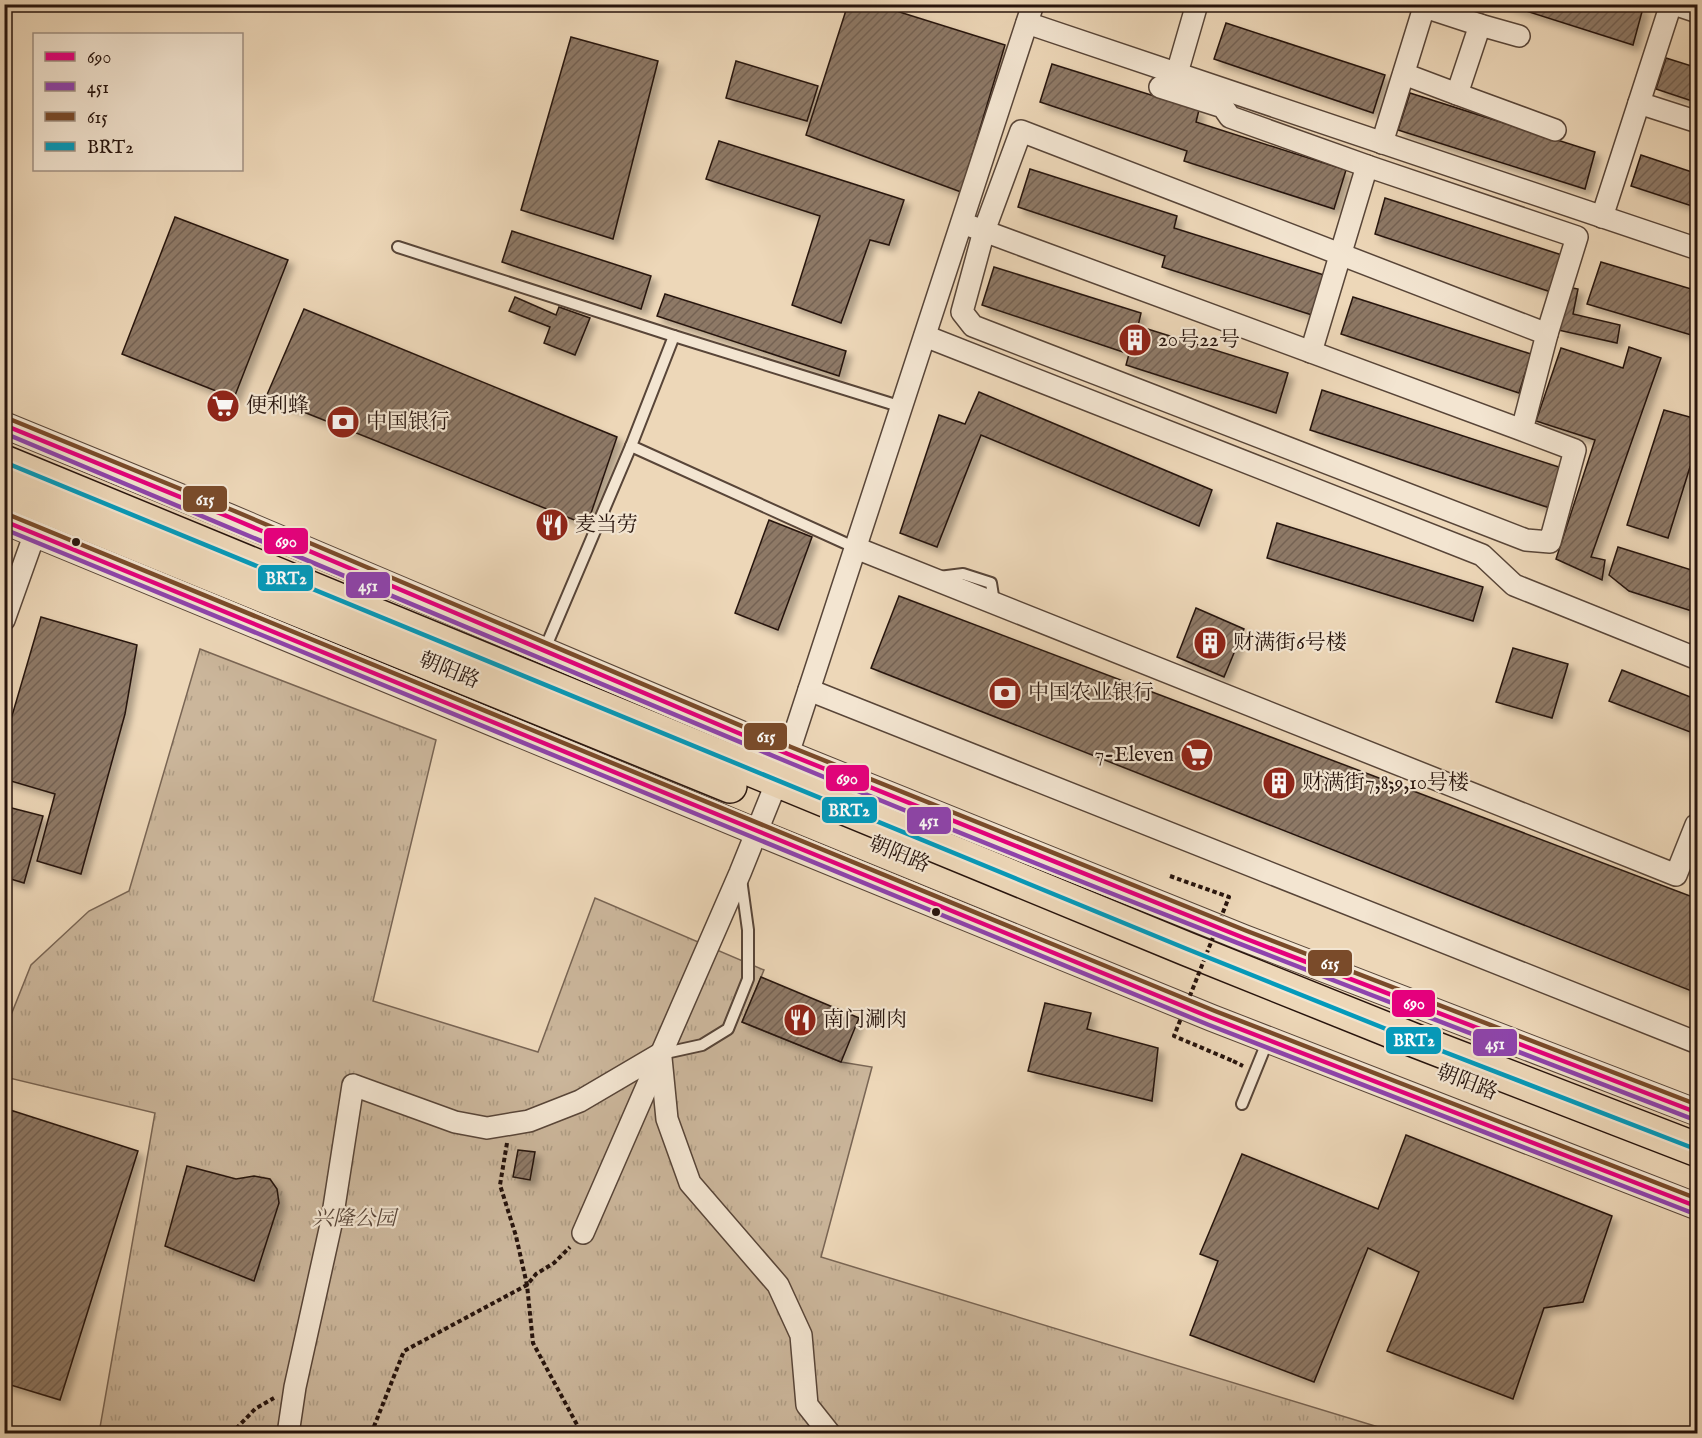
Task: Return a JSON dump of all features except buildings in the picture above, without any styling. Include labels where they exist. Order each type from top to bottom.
[{"type":"highway","name":"朝阳路","points":[[4,462],[1394,1032],[1698,1150]]},
{"type":"highway","name":"朝阳路","points":[[4,489],[778,779],[1180,970],[1698,1171]]},
{"type":"street","points":[[1177,74],[1197,4]]},
{"type":"street","points":[[1602,217],[1673,4],[1698,12]]},
{"type":"street","points":[[1382,142],[1425,6],[1519,36]]},
{"type":"street","points":[[583,1233],[740,873],[778,779],[856,548],[1030,14],[1177,74],[1698,249]]},
{"type":"street","points":[[1457,94],[1480,25]]},
{"type":"street","points":[[1404,74],[1555,130]]},
{"type":"street","points":[[1160,87],[1223,107],[1230,117],[1576,237],[1522,430]]},
{"type":"street","points":[[1639,103],[1698,122]]},
{"type":"street","points":[[962,223],[984,231],[1522,430],[1575,450],[1550,542],[1526,540],[973,326],[962,312],[984,231],[1021,132],[1547,334]]},
{"type":"street","points":[[1311,352],[1367,166]]},
{"type":"street","points":[[925,336],[1482,555],[1514,585],[1698,659]]},
{"type":"street","name":"朝阳路","points":[[4,425],[229,517],[544,651],[778,779],[1244,938],[1698,1113]]},
{"type":"street","name":"朝阳路","points":[[4,521],[1268,1040],[1698,1207]]},
{"type":"street","points":[[4,620],[35,533]]},
{"type":"street","points":[[856,548],[1676,874],[1696,825]]},
{"type":"street","points":[[809,690],[1698,1043]]},
{"type":"street","points":[[288,1434],[295,1387],[332,1221],[353,1085],[455,1122],[487,1128],[529,1120],[580,1101],[660,1054]]},
{"type":"street","points":[[660,1054],[667,1119],[690,1183],[778,1285],[801,1335],[807,1405],[830,1434]]},
{"type":"lane","points":[[398,247],[902,407]]},
{"type":"lane","points":[[544,651],[631,446],[674,336]]},
{"type":"lane","points":[[631,446],[856,548]]},
{"type":"lane","points":[[660,1054],[702,1045],[728,1029],[748,979],[748,930],[740,873]]},
{"type":"lane","points":[[1242,1104],[1268,1040]]},
{"type":"path","points":[[1170,876],[1229,897],[1174,1036],[1233,1061]]},
{"type":"path","points":[[510,1124],[500,1185],[516,1236],[527,1285],[533,1343],[582,1434]]},
{"type":"path","points":[[371,1434],[404,1351],[527,1285],[536,1274],[554,1263],[583,1233]]},
{"type":"path","points":[[231,1434],[255,1409],[295,1387]]},
{"type":"green space","name":"兴隆公园","points":[[200,649],[436,740],[373,1001],[538,1052],[595,898],[764,970],[742,1022],[841,1062],[872,1067],[821,1257],[1398,1433],[99,1433],[155,1113],[5,1077],[5,1030],[31,965],[89,911],[129,891]]},
{"type":"transit line","name":"615","points":[[7,418],[232,510],[791,747],[1247,931],[1698,1105]]},
{"type":"transit line","name":"690","points":[[4,425],[229,517],[788,754],[1244,938],[1698,1113]]},
{"type":"transit line","name":"451","points":[[4,433],[896,807],[1238,943],[1695,1120]]},
{"type":"transit line","name":"BRT2","points":[[4,462],[1187,949],[1698,1150]]},
{"type":"transit line","name":"615","points":[[7,514],[1215,1011],[1698,1199]]},
{"type":"transit line","name":"690","points":[[4,521],[1212,1018],[1698,1207]]},
{"type":"transit line","name":"451","points":[[4,529],[1209,1025],[1695,1214]]},
{"type":"place","name":"20号22号","points":[[1135,340]]},
{"type":"place","name":"便利蜂","points":[[223,406]]},
{"type":"place","name":"中国银行","points":[[343,422]]},
{"type":"place","name":"麦当劳","points":[[552,525]]},
{"type":"place","name":"财满街6号楼","points":[[1210,643]]},
{"type":"place","name":"中国农业银行","points":[[1005,693]]},
{"type":"place","name":"7-Eleven","points":[[1197,755]]},
{"type":"place","name":"财满街7,8,9,10号楼","points":[[1279,783]]},
{"type":"place","name":"南门涮肉","points":[[800,1020]]}]
